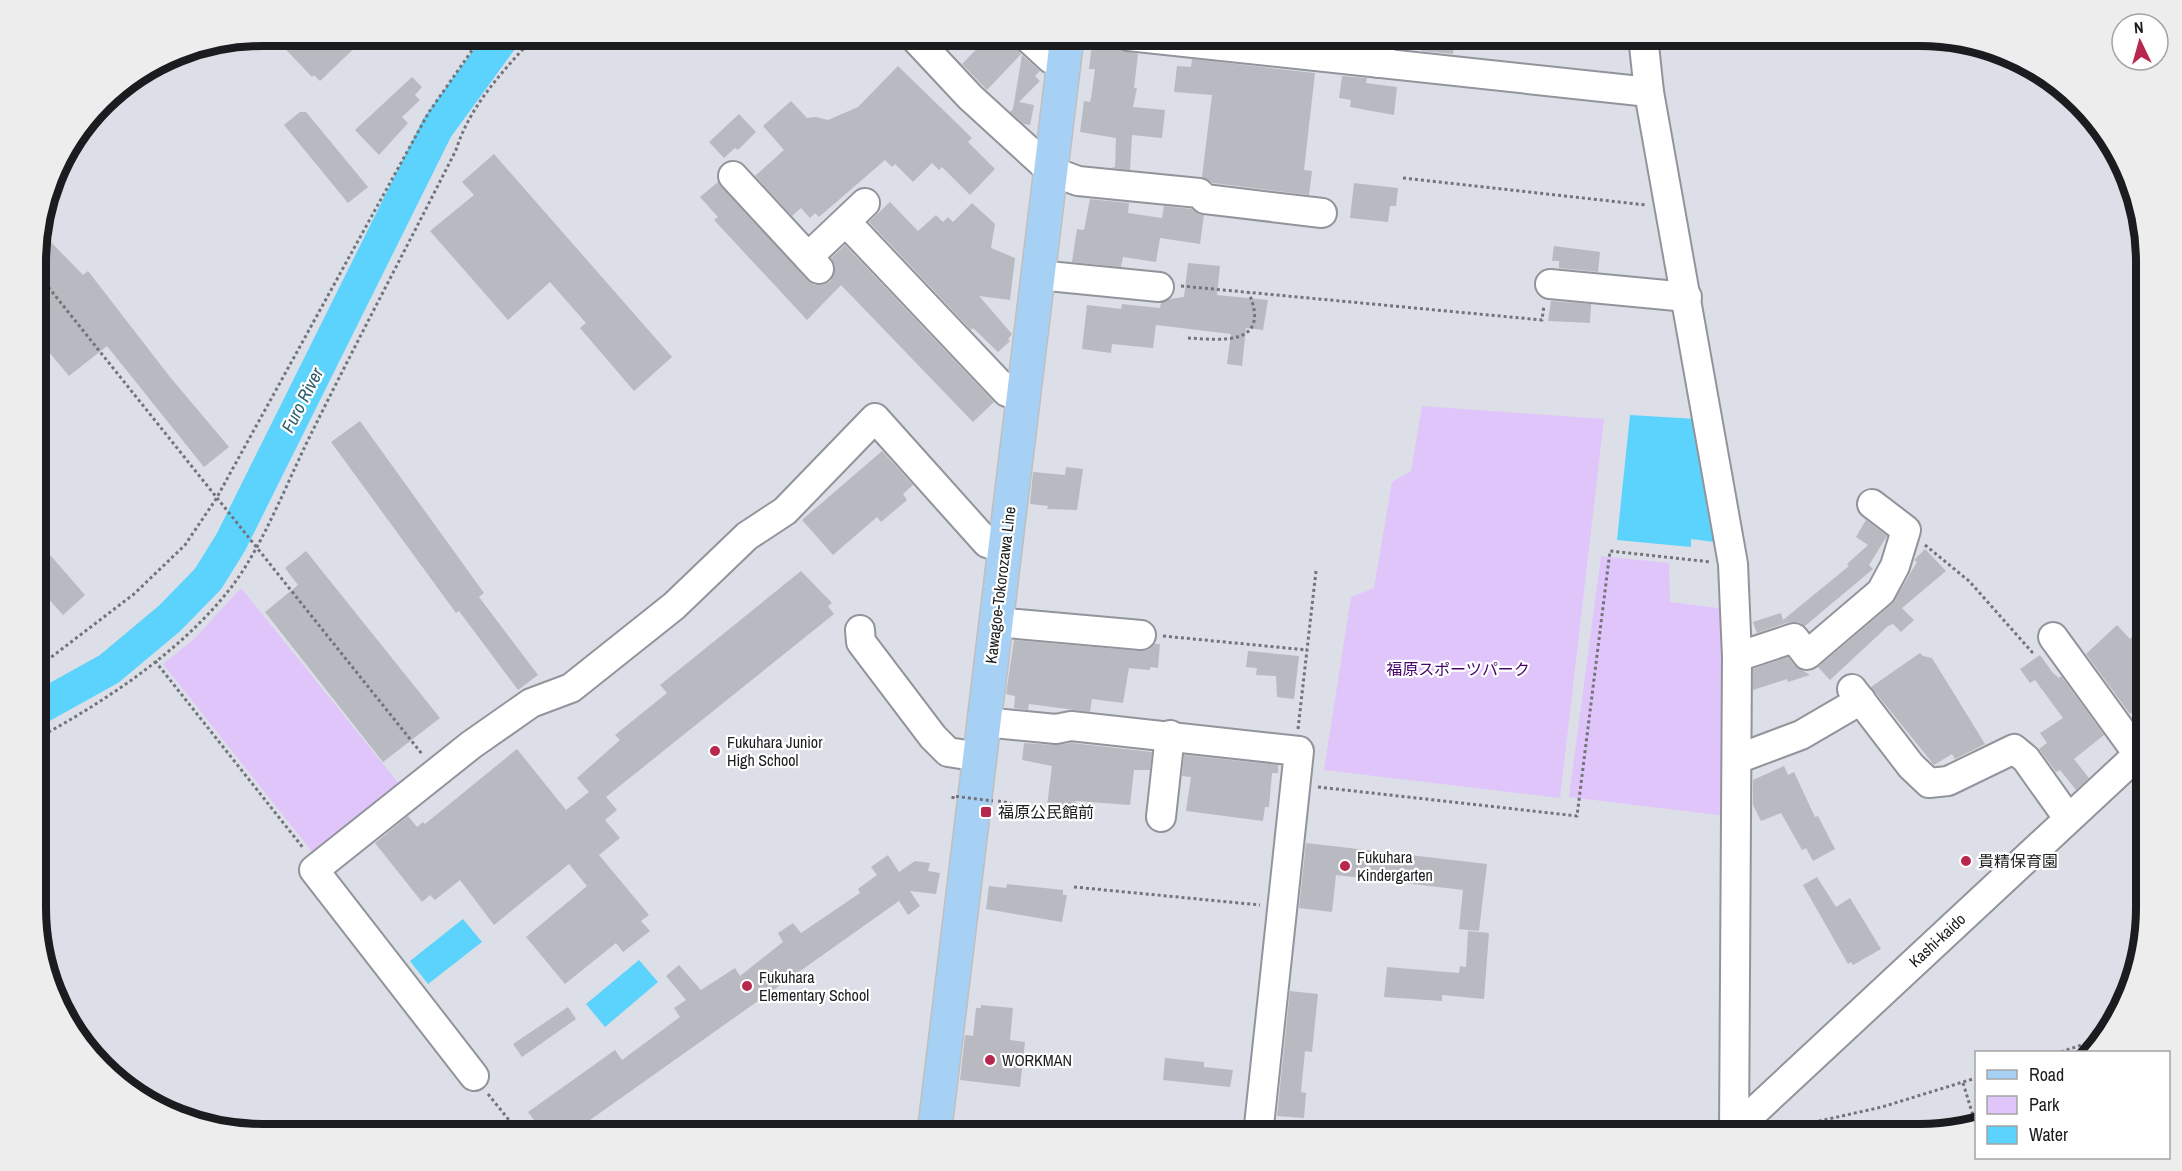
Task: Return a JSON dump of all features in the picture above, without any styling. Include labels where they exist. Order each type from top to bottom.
[{"type":"main road","name":"Kawagoe-Tokorozawa Line","points":[[935,1124],[1065,49]]},
{"type":"street","points":[[922,46],[970,96],[1051,171],[1078,181],[1199,193],[1205,199],[1322,213]]},
{"type":"street","points":[[1037,46],[1051,59],[1065,49]]},
{"type":"street","points":[[1315,46],[1381,50],[1649,92]]},
{"type":"street","points":[[1644,46],[1649,92],[1733,564],[1737,657],[1738,1124]]},
{"type":"street","points":[[734,176],[813,263],[855,213],[1007,392],[1023,398]]},
{"type":"street","points":[[1038,274],[1159,287]]},
{"type":"street","points":[[1550,284],[1687,297]]},
{"type":"street","points":[[474,1076],[314,870],[437,772],[531,704],[572,688],[674,606],[747,536],[786,511],[875,418],[987,543],[1005,549]]},
{"type":"street","points":[[1737,657],[1794,638],[1807,655],[1881,592],[1895,566],[1906,530],[1872,504]]},
{"type":"street","points":[[995,622],[1141,635]]},
{"type":"street","points":[[860,630],[861,642],[933,737],[948,752],[979,757]]},
{"type":"street","points":[[2053,637],[2136,742]]},
{"type":"street","points":[[1737,759],[1801,735],[1857,695],[1911,766],[1929,783],[1948,781],[2014,749],[2026,759],[2068,818]]},
{"type":"street","points":[[983,722],[1056,729],[1071,726],[1297,749],[1259,1124]]},
{"type":"street","points":[[1161,817],[1170,735]]},
{"type":"street","name":"Kashi-kaido","points":[[1748,1124],[2136,756]]},
{"type":"path","points":[[46,661],[135,594],[185,545],[217,496],[429,112],[475,46]]},
{"type":"path","points":[[46,734],[88,710],[155,661],[194,629],[232,585],[257,546],[330,395],[456,150],[462,131],[495,80],[526,46]]},
{"type":"path","points":[[1403,178],[1670,207]]},
{"type":"path","points":[[46,284],[437,772]]},
{"type":"path","points":[[1159,287],[1542,320],[1546,289],[1550,284]]},
{"type":"path","points":[[1188,338],[1234,340],[1246,334],[1254,324],[1254,306],[1249,293]]},
{"type":"path","points":[[1905,535],[1918,539],[1969,581],[2032,652],[2053,637]]},
{"type":"path","points":[[1293,784],[1577,816],[1610,551],[1733,564]]},
{"type":"path","points":[[1297,749],[1316,571]]},
{"type":"path","points":[[1141,635],[1307,650]]},
{"type":"path","points":[[155,661],[318,867]]},
{"type":"path","points":[[953,799],[953,796],[1010,802],[1010,808],[993,806]]},
{"type":"path","points":[[1074,887],[1282,908]]},
{"type":"path","points":[[2066,1051],[2089,1043]]},
{"type":"path","points":[[474,1076],[512,1124]]},
{"type":"path","points":[[1791,1124],[1882,1107],[1975,1079]]},
{"type":"path","points":[[1963,1083],[1974,1117]]},
{"type":"green space","name":"福原スポーツパーク","points":[[1422,406],[1604,419],[1560,798],[1324,770],[1351,597],[1374,588],[1392,482],[1411,471]]},
{"type":"green space","points":[[1601,556],[1669,563],[1670,602],[1726,609],[1726,816],[1569,797]]},
{"type":"green space","points":[[241,588],[404,790],[318,859],[163,664],[194,639]]},
{"type":"water","points":[[1630,415],[1697,419],[1715,542],[1691,539],[1691,547],[1617,540]]},
{"type":"water","points":[[463,919],[482,942],[428,984],[410,961]]},
{"type":"water","points":[[639,960],[658,982],[605,1027],[586,1004]]},
{"type":"building","points":[[283,46],[357,46],[320,81],[314,75],[312,77]]},
{"type":"building","points":[[979,46],[1015,46],[1021,54],[987,90],[962,64]]},
{"type":"building","points":[[1095,46],[1105,46],[1138,54],[1134,88],[1137,88],[1133,107],[1165,110],[1162,138],[1132,135],[1130,170],[1111,168],[1115,167],[1116,138],[1080,132],[1084,101],[1090,102],[1095,69],[1089,69],[1091,51]]},
{"type":"building","points":[[1422,46],[1454,46],[1453,54],[1422,51]]},
{"type":"building","points":[[1022,55],[1040,71],[1035,76],[1040,81],[1019,102],[1034,105],[1030,125],[1024,124],[1010,112],[1013,109]]},
{"type":"building","points":[[1192,59],[1315,73],[1304,170],[1312,171],[1309,195],[1213,183],[1202,177],[1212,95],[1174,92],[1177,66],[1191,67]]},
{"type":"building","points":[[898,66],[972,138],[968,142],[995,169],[970,195],[942,167],[939,170],[932,163],[913,182],[895,164],[892,167],[885,160],[819,217],[815,213],[810,218],[801,208],[792,216],[755,176],[784,150],[763,126],[791,101],[807,118],[816,117],[828,120],[858,107]]},
{"type":"building","points":[[1342,76],[1367,78],[1366,83],[1397,87],[1394,115],[1350,107],[1351,100],[1339,98]]},
{"type":"building","points":[[412,77],[422,87],[415,95],[420,100],[402,117],[408,123],[379,155],[355,130]]},
{"type":"building","points":[[300,112],[306,112],[368,187],[348,203],[284,125]]},
{"type":"building","points":[[739,114],[756,132],[738,150],[735,148],[724,158],[709,142]]},
{"type":"building","points":[[494,154],[672,357],[634,391],[580,328],[586,323],[550,282],[508,320],[430,231],[474,195],[462,182]]},
{"type":"building","points":[[718,182],[814,285],[823,285],[831,281],[835,266],[831,258],[845,245],[994,402],[973,422],[841,285],[807,320],[714,220],[718,217],[700,197]]},
{"type":"building","points":[[1354,183],[1398,188],[1396,206],[1390,206],[1388,222],[1350,218]]},
{"type":"building","points":[[1090,199],[1129,203],[1128,213],[1162,218],[1164,206],[1192,209],[1204,215],[1200,244],[1160,238],[1156,262],[1123,257],[1121,267],[1072,262],[1077,229],[1084,230]]},
{"type":"building","points":[[890,202],[918,231],[936,215],[943,222],[948,217],[953,222],[972,203],[995,224],[991,248],[1015,258],[1010,300],[979,296],[1012,334],[1008,339],[1010,341],[998,352],[973,328],[971,330],[869,222]]},
{"type":"building","points":[[48,239],[83,275],[88,271],[170,377],[229,447],[204,467],[107,346],[69,376],[49,352],[46,354]]},
{"type":"building","points":[[1554,246],[1600,252],[1598,272],[1559,268],[1559,261],[1552,261]]},
{"type":"building","points":[[1188,263],[1220,266],[1217,295],[1268,300],[1263,330],[1246,328],[1242,366],[1227,364],[1231,334],[1156,325],[1153,348],[1112,344],[1111,353],[1082,349],[1087,305],[1121,309],[1122,304],[1160,308],[1161,303],[1184,297]]},
{"type":"building","points":[[1551,301],[1591,304],[1590,323],[1548,321]]},
{"type":"building","points":[[360,421],[484,593],[479,597],[538,675],[518,690],[459,611],[456,613],[331,442]]},
{"type":"building","points":[[882,451],[913,485],[903,494],[907,500],[881,522],[877,517],[833,555],[802,520]]},
{"type":"building","points":[[1066,467],[1083,469],[1077,510],[1047,509],[1048,506],[1030,504],[1033,472],[1065,475]]},
{"type":"building","points":[[1866,520],[1887,536],[1869,565],[1873,569],[1805,626],[1798,622],[1789,622],[1757,633],[1753,622],[1781,613],[1783,620],[1849,566],[1847,564],[1868,545],[1856,537]]},
{"type":"building","points":[[1925,549],[1946,571],[1902,608],[1914,620],[1901,632],[1893,624],[1888,626],[1830,680],[1818,667],[1892,604],[1917,562],[1914,560]]},
{"type":"building","points":[[46,550],[85,595],[63,615],[46,596]]},
{"type":"building","points":[[306,551],[440,718],[383,762],[265,612],[298,585],[285,568]]},
{"type":"building","points":[[801,571],[832,603],[828,606],[834,614],[606,797],[617,810],[605,820],[620,838],[599,855],[649,915],[641,921],[650,931],[623,952],[616,943],[565,984],[526,937],[587,886],[569,864],[494,925],[460,880],[435,900],[430,895],[422,902],[375,843],[408,816],[417,827],[423,822],[425,824],[517,749],[566,810],[589,792],[577,778],[620,740],[615,735],[667,693],[660,685]]},
{"type":"building","points":[[2117,625],[2130,639],[2136,634],[2136,708],[2130,714],[2086,654]]},
{"type":"building","points":[[1014,640],[1140,651],[1160,644],[1158,668],[1150,667],[1150,670],[1129,668],[1123,703],[1092,699],[1090,712],[1029,704],[1028,710],[1014,708],[1015,696],[1006,694]]},
{"type":"building","points":[[1248,651],[1299,656],[1294,699],[1277,697],[1276,676],[1256,675],[1257,668],[1246,667]]},
{"type":"building","points":[[1920,653],[1932,658],[1985,744],[1955,759],[1952,754],[1934,765],[1871,687]]},
{"type":"building","points":[[2040,655],[2053,673],[2059,678],[2061,676],[2104,735],[2074,759],[2089,778],[2076,790],[2060,770],[2056,772],[2039,749],[2047,743],[2040,733],[2063,718],[2035,680],[2030,683],[2020,669]]},
{"type":"building","points":[[1788,657],[1794,665],[1810,675],[1788,682],[1787,679],[1753,690],[1753,669]]},
{"type":"building","points":[[1024,743],[1054,745],[1072,743],[1152,752],[1150,770],[1134,770],[1130,805],[1076,801],[1074,810],[1047,806],[1052,766],[1022,760]]},
{"type":"building","points":[[1184,755],[1278,765],[1278,773],[1272,773],[1269,807],[1265,807],[1263,821],[1186,811],[1191,777],[1182,776]]},
{"type":"building","points":[[1784,766],[1788,775],[1794,772],[1815,817],[1818,816],[1835,849],[1813,861],[1806,848],[1802,850],[1781,813],[1761,821],[1753,805],[1753,780]]},
{"type":"building","points":[[1306,843],[1487,864],[1479,931],[1459,929],[1463,890],[1336,875],[1332,912],[1299,908]]},
{"type":"building","points":[[888,855],[899,872],[915,861],[930,863],[928,871],[940,873],[936,894],[910,891],[920,906],[908,915],[899,901],[590,1120],[592,1122],[589,1124],[537,1124],[528,1112],[615,1050],[622,1060],[680,1017],[674,1008],[686,1000],[666,976],[679,965],[701,990],[735,968],[740,976],[783,942],[778,933],[793,923],[801,933],[860,893],[858,889],[877,875],[871,867]]},
{"type":"building","points":[[1817,877],[1836,907],[1850,898],[1881,949],[1853,965],[1851,962],[1848,964],[1803,885]]},
{"type":"building","points":[[1007,884],[1063,890],[1063,895],[1067,895],[1062,922],[986,909],[989,886],[1006,888]]},
{"type":"building","points":[[1468,931],[1489,933],[1484,999],[1442,995],[1442,1001],[1384,997],[1387,967],[1459,973],[1460,966],[1466,967]]},
{"type":"building","points":[[1290,991],[1318,994],[1312,1052],[1305,1051],[1301,1092],[1306,1093],[1304,1118],[1277,1116]]},
{"type":"building","name":"WORKMAN","points":[[981,1005],[1013,1008],[1010,1040],[1025,1042],[1020,1087],[960,1080],[965,1035],[973,1036],[976,1008],[981,1008]]},
{"type":"building","points":[[568,1007],[576,1019],[522,1057],[513,1044]]},
{"type":"building","points":[[1165,1058],[1204,1062],[1204,1067],[1233,1070],[1230,1087],[1163,1080]]},
{"type":"waterway","name":"Furo River","points":[[46,704],[109,669],[170,618],[208,579],[231,542],[437,128],[497,46]]},
{"type":"place","name":"Fukuhara Junior High School","points":[[715,751]]},
{"type":"place","name":"福原公民館前","points":[[986,812]]},
{"type":"place","name":"貴精保育園","points":[[1966,861]]},
{"type":"place","name":"Fukuhara Kindergarten","points":[[1345,866]]},
{"type":"place","name":"Fukuhara Elementary School","points":[[747,986]]},
{"type":"place","name":"WORKMAN","points":[[990,1060]]}]
